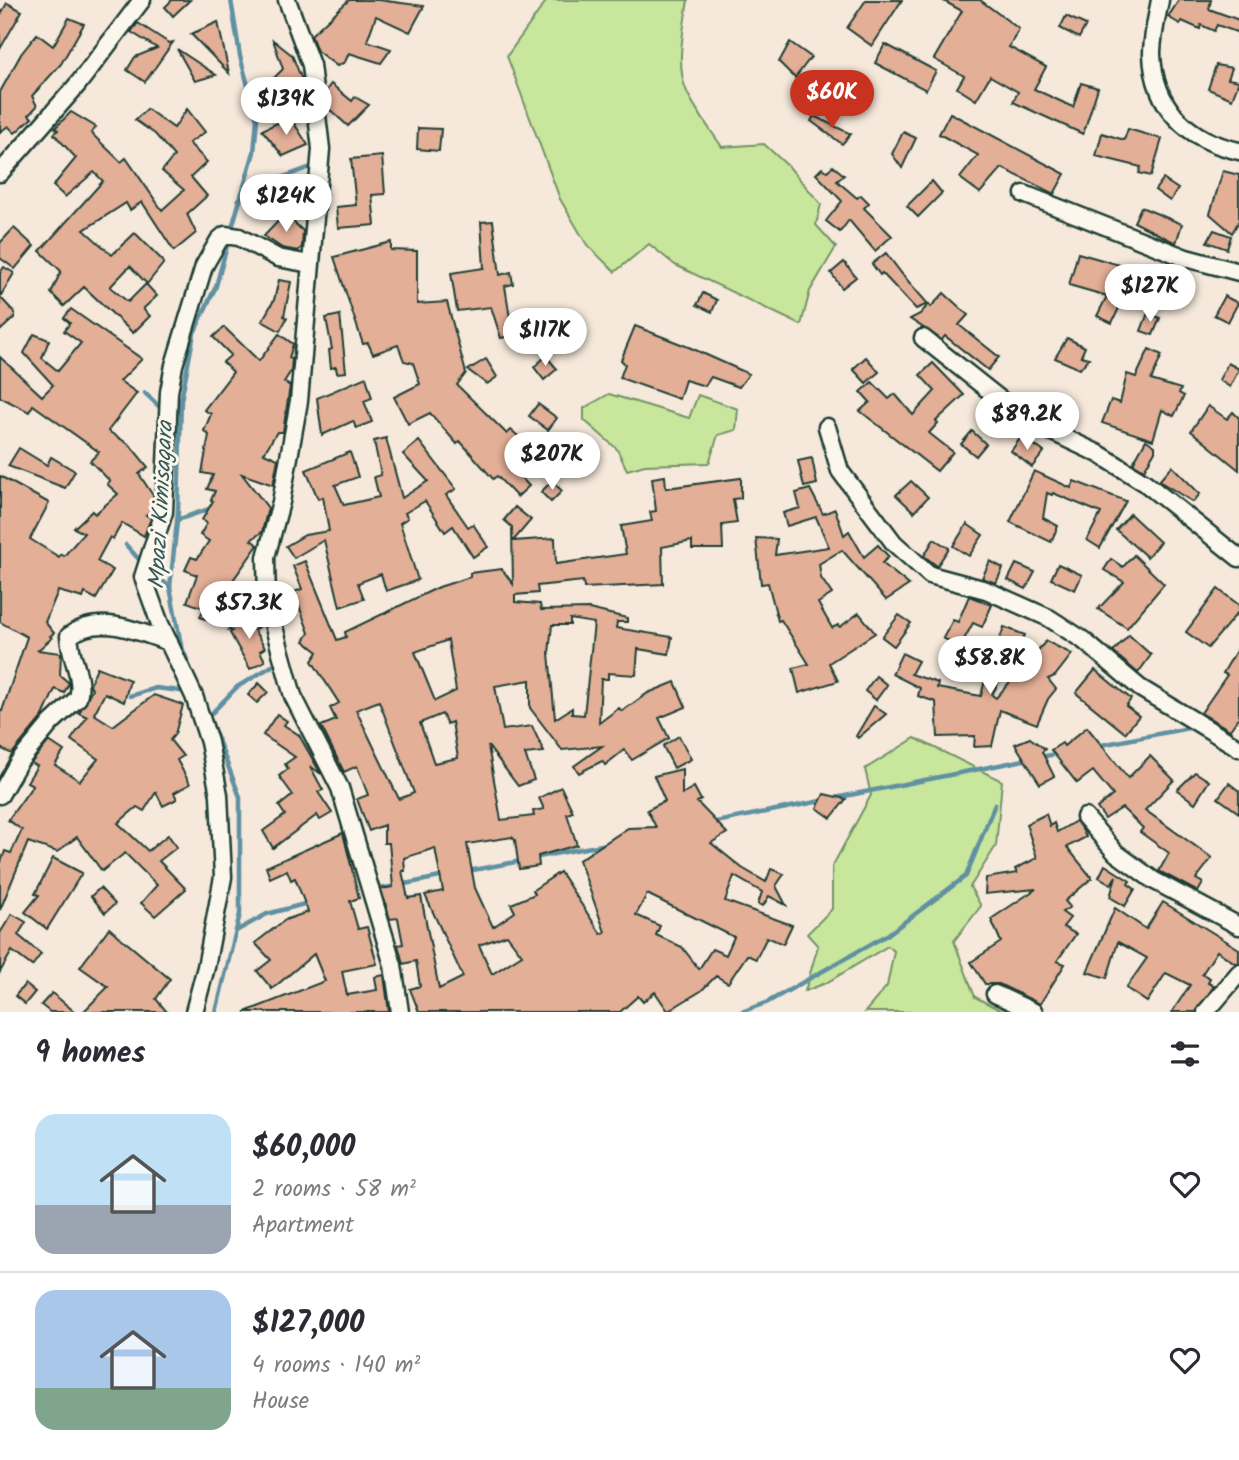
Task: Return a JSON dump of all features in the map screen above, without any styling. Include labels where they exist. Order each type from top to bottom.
[{"type":"street","points":[[0,173],[78,84],[142,0]]},
{"type":"street","points":[[288,0],[311,65],[321,149],[299,401],[281,502],[266,557],[267,602],[293,696],[340,789],[393,965],[400,1012]]},
{"type":"street","points":[[1160,0],[1152,52],[1157,90],[1174,118],[1213,145],[1239,151]]},
{"type":"street","points":[[1024,194],[1186,258],[1239,272]]},
{"type":"street","points":[[194,1012],[206,967],[223,877],[222,824],[209,743],[194,696],[143,576],[164,512],[169,392],[192,298],[204,267],[219,240],[226,235],[239,237],[278,258],[310,264]]},
{"type":"street","points":[[923,338],[1011,408],[1044,428],[1099,453],[1144,482],[1239,558]]},
{"type":"street","points":[[827,427],[840,471],[894,543],[930,575],[986,590],[1049,618],[1083,640],[1140,688],[1239,748]]},
{"type":"street","points":[[0,795],[18,763],[51,723],[78,698],[80,679],[69,655],[69,636],[80,628],[105,624],[123,626],[169,642]]},
{"type":"street","points":[[1085,817],[1116,853],[1153,880],[1239,926]]},
{"type":"street","points":[[1206,1012],[1239,973]]},
{"type":"street","points":[[995,994],[1034,1012]]},
{"type":"green space","points":[[547,0],[688,0],[681,58],[683,81],[695,106],[722,147],[764,144],[790,168],[821,204],[816,225],[836,247],[810,291],[801,325],[675,265],[649,244],[615,272],[587,245],[560,199],[507,56]]},
{"type":"green space","points":[[609,394],[689,418],[698,395],[738,409],[736,430],[718,435],[709,463],[645,465],[627,470],[617,449],[584,420],[584,408]]},
{"type":"green space","points":[[915,738],[1002,781],[996,846],[970,887],[981,906],[954,941],[975,997],[1004,1012],[865,1012],[887,986],[894,951],[888,946],[826,983],[805,991],[818,946],[807,934],[832,909],[832,867],[871,795],[865,769]]},
{"type":"building","points":[[172,0],[190,0],[173,16],[165,7]]},
{"type":"building","points":[[349,0],[379,0],[424,6],[410,32],[376,16],[367,41],[391,49],[381,63],[349,53],[345,62],[337,66],[317,51],[311,35]]},
{"type":"building","points":[[866,0],[902,0],[872,46],[847,28]]},
{"type":"building","points":[[942,0],[980,0],[1019,29],[1009,47],[1046,67],[1034,89],[1073,107],[1081,83],[1098,88],[1083,134],[1013,102],[1018,92],[990,76],[976,100],[957,88],[964,76],[934,59],[962,11]]},
{"type":"building","points":[[1179,0],[1211,0],[1209,9],[1239,20],[1239,33],[1217,25],[1214,31],[1201,25],[1200,29],[1182,21],[1180,24],[1168,17]]},
{"type":"building","points":[[7,3],[22,11],[0,49],[0,16]]},
{"type":"building","points":[[1066,16],[1086,25],[1079,38],[1060,28]]},
{"type":"building","points":[[69,18],[84,24],[61,64],[32,96],[37,106],[29,115],[32,118],[15,133],[8,126],[0,132],[0,92],[21,54],[37,34],[53,46]]},
{"type":"building","points":[[218,22],[229,73],[191,34]]},
{"type":"building","points":[[138,23],[169,43],[173,42],[145,82],[127,70],[135,57],[157,48],[131,32]]},
{"type":"building","points":[[273,40],[292,55],[302,80],[280,87],[272,80],[283,69]]},
{"type":"building","points":[[790,42],[811,57],[795,78],[779,62]]},
{"type":"building","points":[[885,44],[936,71],[926,90],[875,63]]},
{"type":"building","points":[[177,49],[216,75],[195,81]]},
{"type":"building","points":[[1216,65],[1232,68],[1228,79],[1239,81],[1232,99],[1208,89]]},
{"type":"building","points":[[331,84],[352,101],[355,97],[369,105],[348,126],[327,107],[325,92]]},
{"type":"building","points":[[147,109],[174,128],[187,109],[205,132],[189,143],[207,162],[191,177],[207,196],[187,214],[196,233],[174,251],[142,202],[130,210],[126,203],[84,230],[112,255],[135,233],[163,261],[147,284],[130,266],[110,287],[128,302],[146,284],[157,296],[143,309],[150,316],[133,333],[84,287],[64,306],[51,293],[61,271],[40,251],[103,181],[94,172],[65,197],[53,186],[76,158],[54,134],[58,130],[55,128],[71,112],[96,127],[91,133],[121,162],[126,158],[162,210],[184,190],[162,171],[174,156],[155,134],[135,120]]},
{"type":"building","points":[[950,113],[1065,174],[1054,194],[1002,168],[980,193],[960,178],[978,155],[939,134]]},
{"type":"building","points":[[814,116],[851,134],[842,144],[811,121]]},
{"type":"building","points":[[290,117],[308,145],[283,156],[262,130]]},
{"type":"building","points":[[418,128],[441,129],[439,151],[417,149]]},
{"type":"building","points":[[1128,129],[1162,139],[1151,176],[1139,173],[1141,167],[1096,156],[1102,133],[1124,140]]},
{"type":"building","points":[[903,132],[916,138],[902,168],[892,154]]},
{"type":"building","points":[[382,156],[385,194],[372,195],[375,225],[338,228],[336,207],[356,205],[351,159]]},
{"type":"building","points":[[833,166],[844,175],[837,181],[857,198],[861,195],[869,203],[864,208],[892,236],[875,251],[849,220],[840,232],[826,221],[842,201],[816,174],[822,168],[827,171]]},
{"type":"building","points":[[1223,171],[1239,175],[1239,221],[1232,233],[1210,214]]},
{"type":"building","points":[[1163,179],[1178,189],[1170,201],[1155,190]]},
{"type":"building","points":[[932,181],[942,193],[918,217],[907,206]]},
{"type":"building","points":[[1141,207],[1182,224],[1176,243],[1134,222]]},
{"type":"building","points":[[285,214],[303,231],[302,247],[298,251],[282,248],[264,236]]},
{"type":"building","points":[[493,221],[500,275],[511,272],[513,284],[505,286],[510,318],[515,316],[519,334],[501,338],[491,307],[457,311],[451,273],[484,268],[481,222]]},
{"type":"building","points":[[14,228],[34,246],[15,269],[0,258],[0,243]]},
{"type":"building","points":[[1214,230],[1231,236],[1227,249],[1207,242]]},
{"type":"building","points":[[391,242],[391,250],[417,251],[417,304],[447,302],[466,373],[457,385],[507,434],[511,430],[524,441],[507,462],[529,486],[517,497],[497,476],[493,479],[460,441],[457,444],[430,413],[408,424],[394,397],[420,384],[413,363],[404,361],[398,345],[373,354],[368,343],[363,344],[334,257]]},
{"type":"building","points":[[886,253],[928,304],[916,309],[882,273],[880,275],[872,264]]},
{"type":"building","points":[[1078,253],[1137,270],[1112,323],[1097,316],[1107,296],[1069,285]]},
{"type":"building","points":[[844,262],[856,277],[842,288],[831,273]]},
{"type":"building","points":[[4,267],[14,273],[0,297],[0,273]]},
{"type":"building","points":[[279,280],[291,282],[284,316],[287,318],[280,331],[262,321],[274,300]]},
{"type":"building","points":[[703,293],[717,300],[712,312],[697,305]]},
{"type":"building","points":[[944,293],[968,315],[959,325],[999,357],[988,370],[945,336],[942,340],[910,319],[920,314],[929,304],[931,307]]},
{"type":"building","points":[[1224,296],[1238,303],[1228,322],[1214,315]]},
{"type":"building","points":[[0,297],[15,313],[15,317],[0,331]]},
{"type":"building","points":[[71,309],[142,359],[120,381],[137,393],[108,431],[130,445],[148,467],[139,474],[154,497],[154,509],[146,515],[151,518],[144,536],[122,523],[113,539],[110,537],[97,561],[113,570],[96,599],[85,593],[83,598],[58,591],[45,622],[54,633],[38,650],[61,653],[60,675],[69,683],[64,693],[55,689],[43,716],[12,754],[0,748],[0,710],[2,711],[27,637],[0,622],[0,476],[49,503],[30,539],[59,557],[61,554],[64,556],[84,533],[74,528],[92,511],[95,514],[118,494],[107,484],[110,481],[90,461],[99,452],[33,405],[29,412],[0,397],[0,357],[42,396],[53,385],[24,353],[34,334],[49,340],[42,358],[58,371],[81,343],[64,331],[70,323],[64,318]]},
{"type":"building","points":[[1148,313],[1160,318],[1153,335],[1141,331]]},
{"type":"building","points":[[340,315],[346,372],[337,373],[336,367],[331,368],[329,350],[332,349],[326,318]]},
{"type":"building","points":[[635,326],[749,374],[739,387],[711,377],[705,386],[685,380],[679,399],[620,378],[625,364],[621,360]]},
{"type":"building","points":[[224,327],[259,361],[279,334],[293,344],[289,358],[292,359],[291,371],[284,382],[290,386],[283,432],[277,432],[264,453],[278,459],[273,485],[242,474],[268,508],[262,532],[251,540],[258,545],[226,590],[232,593],[219,625],[200,617],[204,608],[187,602],[197,575],[185,570],[191,557],[197,559],[209,541],[200,535],[207,523],[202,520],[213,501],[211,500],[215,491],[207,489],[213,475],[202,473],[209,435],[204,431],[211,414],[204,410],[233,372],[223,362],[231,355],[213,337]]},
{"type":"building","points":[[1067,338],[1085,347],[1081,356],[1089,358],[1080,369],[1055,358]]},
{"type":"building","points":[[1149,349],[1162,355],[1151,380],[1181,389],[1179,393],[1184,396],[1174,416],[1162,410],[1153,440],[1102,423],[1111,400],[1120,403],[1127,374],[1136,377]]},
{"type":"building","points":[[546,356],[557,369],[544,380],[534,367]]},
{"type":"building","points":[[866,357],[879,372],[866,383],[853,369]]},
{"type":"building","points":[[486,359],[497,377],[487,384],[468,370]]},
{"type":"building","points":[[933,363],[964,395],[936,421],[938,423],[929,433],[953,452],[937,471],[860,411],[870,402],[861,392],[872,382],[889,399],[895,394],[913,415],[935,391],[920,375]]},
{"type":"building","points":[[1228,363],[1239,369],[1230,387],[1219,380]]},
{"type":"building","points":[[366,377],[372,398],[364,401],[372,422],[356,428],[353,421],[322,435],[317,398]]},
{"type":"building","points":[[538,404],[557,418],[548,430],[529,416]]},
{"type":"building","points":[[1208,406],[1227,419],[1233,412],[1239,418],[1239,470],[1191,431]]},
{"type":"building","points":[[972,431],[986,444],[976,456],[961,444]]},
{"type":"building","points":[[1022,436],[1044,452],[1032,467],[1011,451]]},
{"type":"building","points":[[386,438],[402,498],[428,481],[403,454],[419,441],[456,489],[446,495],[468,527],[473,524],[488,547],[473,557],[453,526],[445,532],[425,501],[405,513],[408,518],[400,523],[418,580],[386,591],[381,574],[358,583],[364,599],[340,607],[324,540],[294,558],[286,546],[305,535],[329,531],[323,497],[318,499],[306,470],[350,452],[358,477],[335,485],[344,505],[379,497],[374,477],[381,475],[374,441]]},
{"type":"building","points":[[1146,440],[1155,446],[1155,451],[1144,470],[1133,463]]},
{"type":"building","points":[[19,448],[47,465],[51,457],[75,471],[65,488],[8,466]]},
{"type":"building","points":[[812,458],[817,484],[804,487],[798,461]]},
{"type":"building","points":[[1172,466],[1200,494],[1193,502],[1159,481]]},
{"type":"building","points":[[1034,471],[1071,488],[1074,481],[1126,501],[1100,548],[1087,540],[1101,513],[1053,493],[1047,493],[1043,518],[1058,526],[1051,542],[1010,522]]},
{"type":"building","points":[[665,476],[666,488],[741,478],[741,498],[733,499],[737,523],[722,525],[723,549],[692,549],[692,541],[662,547],[663,584],[584,588],[583,581],[537,586],[538,593],[515,595],[515,602],[540,604],[541,610],[589,609],[627,618],[627,622],[617,622],[616,628],[672,637],[669,654],[638,649],[636,675],[608,673],[608,679],[601,679],[599,723],[619,708],[622,711],[648,693],[675,682],[686,707],[659,718],[669,738],[632,760],[624,750],[605,765],[602,761],[579,773],[574,766],[602,746],[562,750],[530,708],[530,680],[495,686],[503,730],[532,726],[544,752],[525,754],[534,780],[518,786],[488,746],[501,820],[534,816],[533,811],[544,809],[539,798],[561,787],[573,812],[567,814],[577,845],[538,856],[539,866],[519,869],[515,840],[512,837],[467,844],[475,888],[493,927],[515,912],[511,904],[535,894],[533,890],[560,872],[601,934],[605,932],[579,860],[628,828],[656,827],[647,810],[665,801],[654,776],[682,769],[682,794],[694,787],[701,800],[697,802],[727,833],[711,843],[742,868],[766,882],[771,869],[784,874],[776,886],[786,905],[769,896],[763,906],[758,904],[762,892],[734,876],[725,901],[792,925],[783,944],[767,937],[756,959],[747,955],[728,983],[716,976],[701,991],[668,1011],[655,992],[643,1002],[638,996],[620,1012],[419,1012],[410,989],[420,986],[416,961],[403,964],[398,945],[403,944],[398,918],[390,919],[381,889],[393,887],[389,843],[384,843],[384,825],[369,831],[357,799],[368,795],[357,766],[344,772],[321,726],[336,720],[330,708],[339,703],[312,661],[318,652],[304,641],[309,633],[294,592],[302,589],[293,566],[305,561],[337,640],[346,637],[345,632],[439,587],[470,577],[470,573],[502,569],[513,584],[512,527],[504,520],[515,507],[531,520],[513,541],[555,538],[556,564],[626,554],[621,526],[652,521],[650,512],[656,511],[652,478]],"holes":[[[570,619],[594,623],[584,715],[572,714],[572,708],[555,719],[549,653],[552,625],[570,625]],[[448,640],[456,691],[435,701],[415,652]],[[379,701],[414,793],[399,799],[356,710]],[[442,714],[447,724],[452,722],[458,758],[434,763],[420,723]],[[435,848],[443,891],[425,895],[463,977],[439,989],[421,896],[408,898],[402,871],[405,871],[404,858]],[[647,894],[734,937],[726,955],[712,949],[699,969],[682,947],[656,935],[660,926],[636,915]],[[507,935],[522,955],[492,974],[479,945]]]},
{"type":"building","points":[[552,481],[562,491],[551,502],[541,492]]},
{"type":"building","points":[[911,481],[928,497],[914,512],[896,495]]},
{"type":"building","points":[[810,489],[823,514],[835,509],[844,535],[849,531],[864,557],[878,545],[889,557],[882,563],[909,585],[886,600],[842,550],[819,564],[821,578],[832,594],[818,603],[832,628],[838,625],[840,627],[859,613],[875,633],[829,663],[838,681],[799,693],[793,668],[809,664],[781,620],[778,621],[768,583],[761,584],[756,538],[777,539],[775,555],[829,547],[816,517],[787,526],[783,513],[800,508],[796,493]]},
{"type":"building","points":[[1130,514],[1160,542],[1147,557],[1116,530]]},
{"type":"building","points":[[967,524],[983,535],[969,556],[953,546]]},
{"type":"building","points":[[934,539],[949,548],[937,566],[924,556]]},
{"type":"building","points":[[1134,555],[1164,584],[1127,628],[1098,609],[1124,582],[1104,570],[1111,559],[1123,567]]},
{"type":"building","points":[[990,561],[1003,568],[996,583],[982,578]]},
{"type":"building","points":[[1016,564],[1035,572],[1026,589],[1008,580]]},
{"type":"building","points":[[1058,564],[1082,575],[1075,590],[1051,579]]},
{"type":"building","points":[[1218,589],[1239,605],[1239,611],[1208,648],[1186,632]]},
{"type":"building","points":[[969,596],[992,605],[982,627],[973,623],[960,647],[943,638],[953,620],[958,622]]},
{"type":"building","points":[[253,613],[261,625],[254,630],[265,648],[260,651],[265,661],[250,669],[230,633],[232,631],[228,630]]},
{"type":"building","points":[[899,615],[911,623],[894,646],[882,637]]},
{"type":"building","points":[[1004,627],[1025,635],[1016,651],[998,644]]},
{"type":"building","points":[[1129,635],[1151,655],[1138,673],[1113,652]]},
{"type":"building","points":[[1046,641],[1072,654],[1055,676],[1048,679],[1056,689],[1048,699],[1037,724],[1000,710],[992,746],[974,747],[975,736],[938,737],[936,702],[918,696],[920,688],[892,674],[902,653],[918,661],[911,674],[938,683],[937,688],[981,696],[986,676],[1000,679],[992,695],[996,698]]},
{"type":"building","points":[[1239,646],[1239,717],[1230,730],[1201,713],[1227,675],[1223,673]]},
{"type":"building","points":[[97,667],[130,680],[124,702],[105,693],[94,714],[113,726],[154,695],[183,705],[175,734],[170,740],[183,756],[177,760],[190,784],[174,793],[177,799],[163,806],[156,792],[144,811],[137,807],[118,823],[148,851],[168,835],[177,847],[159,861],[186,889],[155,916],[141,903],[157,885],[125,853],[102,871],[77,837],[57,852],[28,842],[0,910],[0,865],[5,851],[11,853],[22,830],[8,820],[33,785],[27,782],[37,766],[31,763],[49,741],[64,751],[55,765],[80,781],[98,759],[71,740],[87,717],[79,713],[92,689],[90,684]]},
{"type":"building","points":[[1095,670],[1131,699],[1126,706],[1139,716],[1125,733],[1076,693]]},
{"type":"building","points":[[876,676],[887,685],[876,700],[865,691]]},
{"type":"building","points":[[259,683],[268,692],[257,703],[248,695]]},
{"type":"building","points":[[874,706],[886,714],[858,738],[856,736]]},
{"type":"building","points":[[277,714],[287,721],[284,725],[299,735],[321,774],[310,766],[323,790],[318,792],[332,813],[320,820],[317,815],[273,848],[263,831],[285,815],[279,806],[293,795],[279,776],[288,769],[285,764],[295,757],[263,735]]},
{"type":"building","points":[[1087,727],[1128,778],[1150,756],[1174,780],[1145,810],[1212,858],[1196,879],[1203,883],[1198,892],[1159,871],[1169,853],[1140,832],[1143,828],[1122,808],[1105,819],[1097,808],[1113,795],[1093,771],[1077,783],[1051,750],[1062,743],[1064,746]]},
{"type":"building","points":[[679,736],[691,759],[674,768],[663,746]]},
{"type":"building","points":[[1030,738],[1045,749],[1042,752],[1054,776],[1040,784],[1015,744]]},
{"type":"building","points":[[1195,772],[1209,781],[1195,803],[1177,790]]},
{"type":"building","points":[[1229,783],[1239,791],[1239,813],[1218,798]]},
{"type":"building","points":[[824,794],[846,799],[831,818],[817,808]]},
{"type":"building","points":[[1046,814],[1050,826],[1054,823],[1057,832],[1076,821],[1086,837],[1067,847],[1092,878],[1065,901],[1070,907],[1062,912],[1070,918],[1063,927],[1076,934],[1057,961],[1065,964],[1040,1004],[999,984],[985,984],[971,962],[1001,942],[991,919],[1036,889],[985,894],[986,878],[1017,873],[1015,869],[1037,858],[1026,824]]},
{"type":"building","points":[[343,833],[359,898],[350,901],[358,929],[367,927],[377,964],[342,971],[347,995],[377,990],[375,977],[384,975],[389,1012],[245,1012],[325,981],[314,954],[272,989],[257,971],[271,960],[255,943],[285,920],[308,912],[295,878],[291,880],[287,870],[270,878],[266,867]]},
{"type":"building","points":[[53,858],[82,873],[47,929],[25,912],[39,895],[35,894]]},
{"type":"building","points":[[1105,865],[1130,881],[1128,884],[1135,889],[1125,906],[1110,897],[1116,876],[1111,884],[1099,877]]},
{"type":"building","points":[[100,888],[115,904],[105,913],[91,896]]},
{"type":"building","points":[[1163,902],[1239,949],[1239,963],[1217,951],[1202,974],[1210,978],[1208,983],[1214,986],[1196,1012],[1172,1012],[1190,985],[1166,973],[1147,1002],[1126,988],[1147,958],[1118,942],[1107,978],[1087,972],[1115,908],[1146,929]]},
{"type":"building","points":[[12,914],[26,922],[18,935],[41,954],[32,966],[12,951],[0,972],[0,933]]},
{"type":"building","points":[[109,928],[170,979],[156,999],[167,1012],[83,1012],[108,987],[80,967]]},
{"type":"building","points":[[25,984],[35,992],[25,1004],[15,996]]},
{"type":"building","points":[[52,993],[75,1012],[50,1012],[41,1005]]},
{"type":"waterway","name":"Mpazi Kimisagara","points":[[231,0],[240,56],[257,119],[254,152],[231,231]]},
{"type":"waterway","points":[[238,200],[262,185],[316,165]]},
{"type":"waterway","name":"Mpazi Kimisagara","points":[[195,680],[181,645],[170,587],[178,512],[181,400],[194,333],[216,286],[229,239]]},
{"type":"waterway","points":[[145,393],[165,412]]},
{"type":"waterway","points":[[177,520],[209,509]]},
{"type":"waterway","points":[[126,545],[144,565]]},
{"type":"waterway","points":[[150,571],[170,587]]},
{"type":"waterway","points":[[209,716],[237,687],[272,666]]},
{"type":"waterway","points":[[130,696],[156,688],[188,692]]},
{"type":"waterway","name":"Mpazi Kimisagara","points":[[208,714],[240,797],[240,914],[216,1012]]},
{"type":"waterway","points":[[1096,746],[1194,727]]},
{"type":"waterway","points":[[1041,757],[1060,753]]},
{"type":"waterway","points":[[835,798],[1029,759]]},
{"type":"waterway","points":[[711,823],[826,800]]},
{"type":"waterway","points":[[741,1012],[766,1003],[887,935],[966,876],[995,804]]},
{"type":"waterway","points":[[533,858],[607,844]]},
{"type":"waterway","points":[[468,871],[521,861]]},
{"type":"waterway","points":[[375,890],[445,876]]},
{"type":"waterway","points":[[236,931],[267,914],[308,903]]}]
